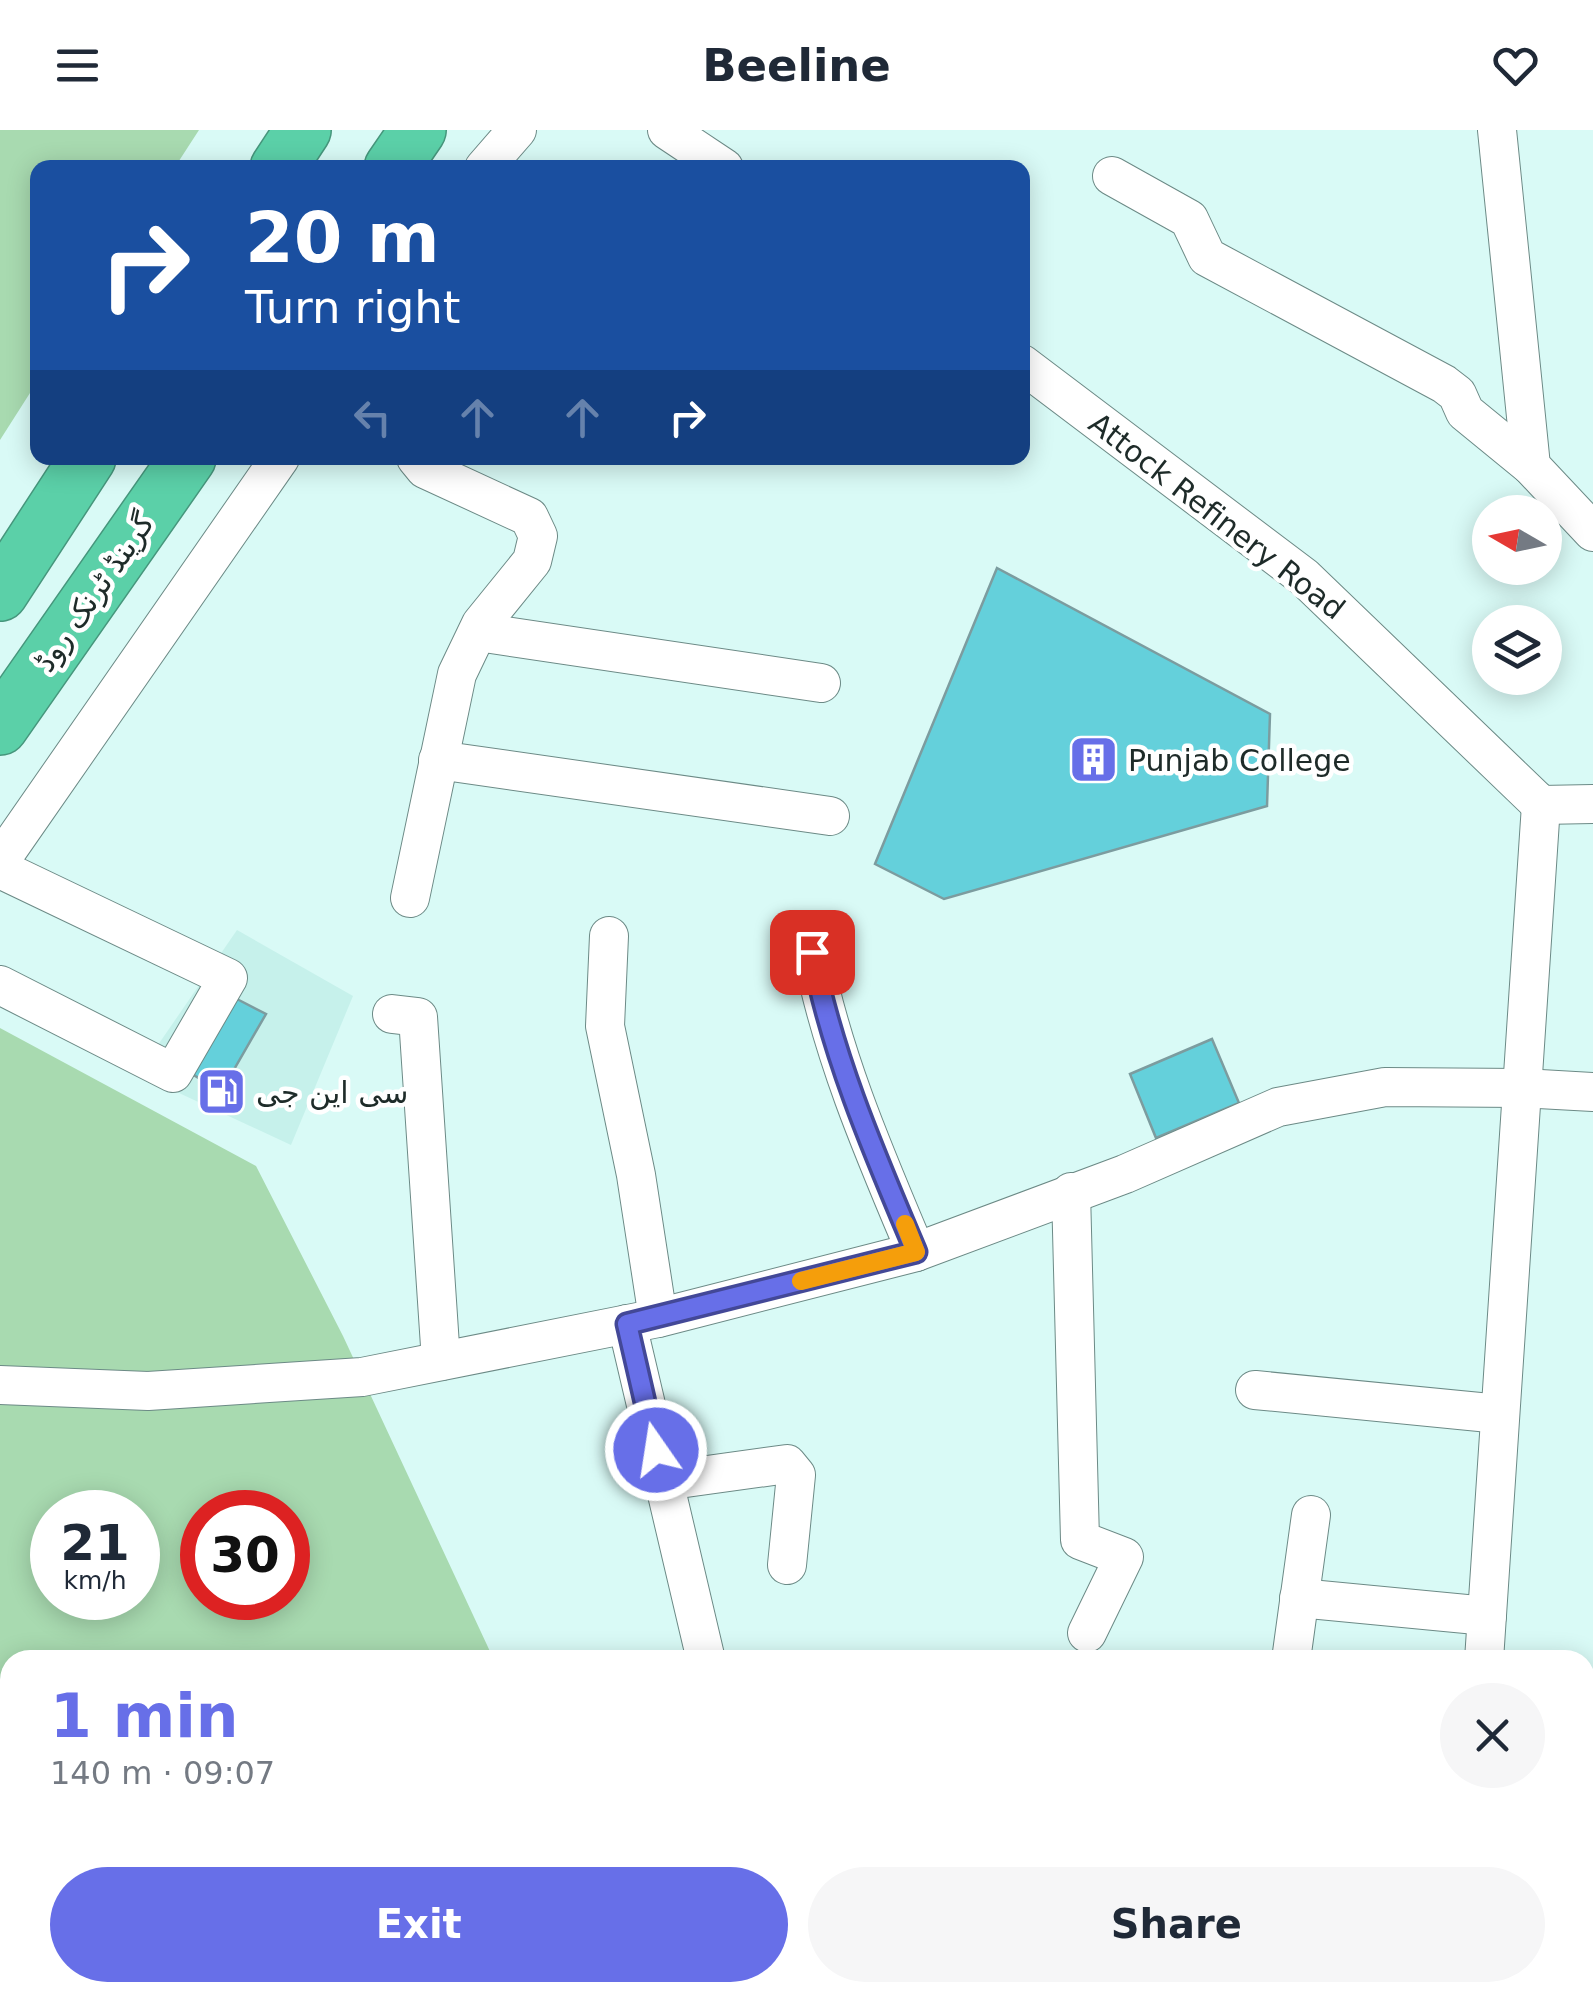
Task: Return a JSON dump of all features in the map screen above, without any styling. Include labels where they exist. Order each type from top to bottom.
[{"type":"highway","points":[[283,160],[303,130]]},
{"type":"highway","points":[[397,160],[418,130]]},
{"type":"highway","points":[[0,593],[83,465]]},
{"type":"highway","name":"گرینڈ ٹرنک روڈ","points":[[0,726],[183,465]]},
{"type":"street","points":[[491,160],[518,130]]},
{"type":"street","points":[[522,160],[538,130]]},
{"type":"street","points":[[666,130],[712,160]]},
{"type":"street","points":[[1497,130],[1531,466]]},
{"type":"street","points":[[1112,176],[1189,218],[1207,256],[1444,384],[1457,394],[1466,412],[1588,513]]},
{"type":"street","name":"Attock Refinery Road","points":[[1030,370],[1304,577],[1541,804]]},
{"type":"street","points":[[0,861],[275,465]]},
{"type":"street","points":[[410,898],[457,674],[478,632],[532,561],[538,536],[529,517],[422,465]]},
{"type":"street","points":[[478,632],[821,683]]},
{"type":"street","points":[[438,760],[830,816]]},
{"type":"street","points":[[1485,1650],[1541,804],[1593,804]]},
{"type":"street","points":[[0,869],[228,978],[173,1073],[0,985]]},
{"type":"street","points":[[609,936],[605,1026],[636,1175],[643,1321],[664,1481],[704,1650]]},
{"type":"street","points":[[812,952],[822,1002],[842,1061],[916,1252]]},
{"type":"street","points":[[392,1014],[418,1017],[441,1361]]},
{"type":"street","points":[[0,1385],[148,1391],[362,1377],[643,1321],[916,1252],[1124,1174],[1278,1107],[1384,1087],[1593,1092]]},
{"type":"street","points":[[1071,1192],[1080,1540],[1124,1557],[1088,1633]]},
{"type":"street","points":[[1255,1390],[1500,1414]]},
{"type":"street","points":[[664,1481],[787,1464],[796,1474],[787,1565]]},
{"type":"street","points":[[1292,1650],[1311,1516]]},
{"type":"street","points":[[1299,1598],[1487,1616]]},
{"type":"shaded area","points":[[237,930],[353,996],[291,1145],[138,1074]]},
{"type":"green space","points":[[0,130],[199,130],[180,160],[30,160],[30,393],[0,440]]},
{"type":"green space","points":[[0,1028],[256,1166],[343,1336],[489,1650],[0,1650]]},
{"type":"building","name":"Punjab College","points":[[997,568],[1270,714],[1267,806],[944,899],[875,864]]},
{"type":"building","points":[[235,998],[266,1014],[221,1092],[189,1072]]},
{"type":"building","points":[[1212,1039],[1239,1103],[1156,1138],[1130,1074]]},
{"type":"slow traffic","points":[[801,1281],[916,1252],[905,1224]]},
{"type":"place","name":"Punjab College","points":[[1093,760]]},
{"type":"place","name":"سی این جی","points":[[221,1092]]},
{"type":"route","points":[[656,1450],[627,1324],[916,1252],[842,1061],[822,1002],[812,952]]}]
